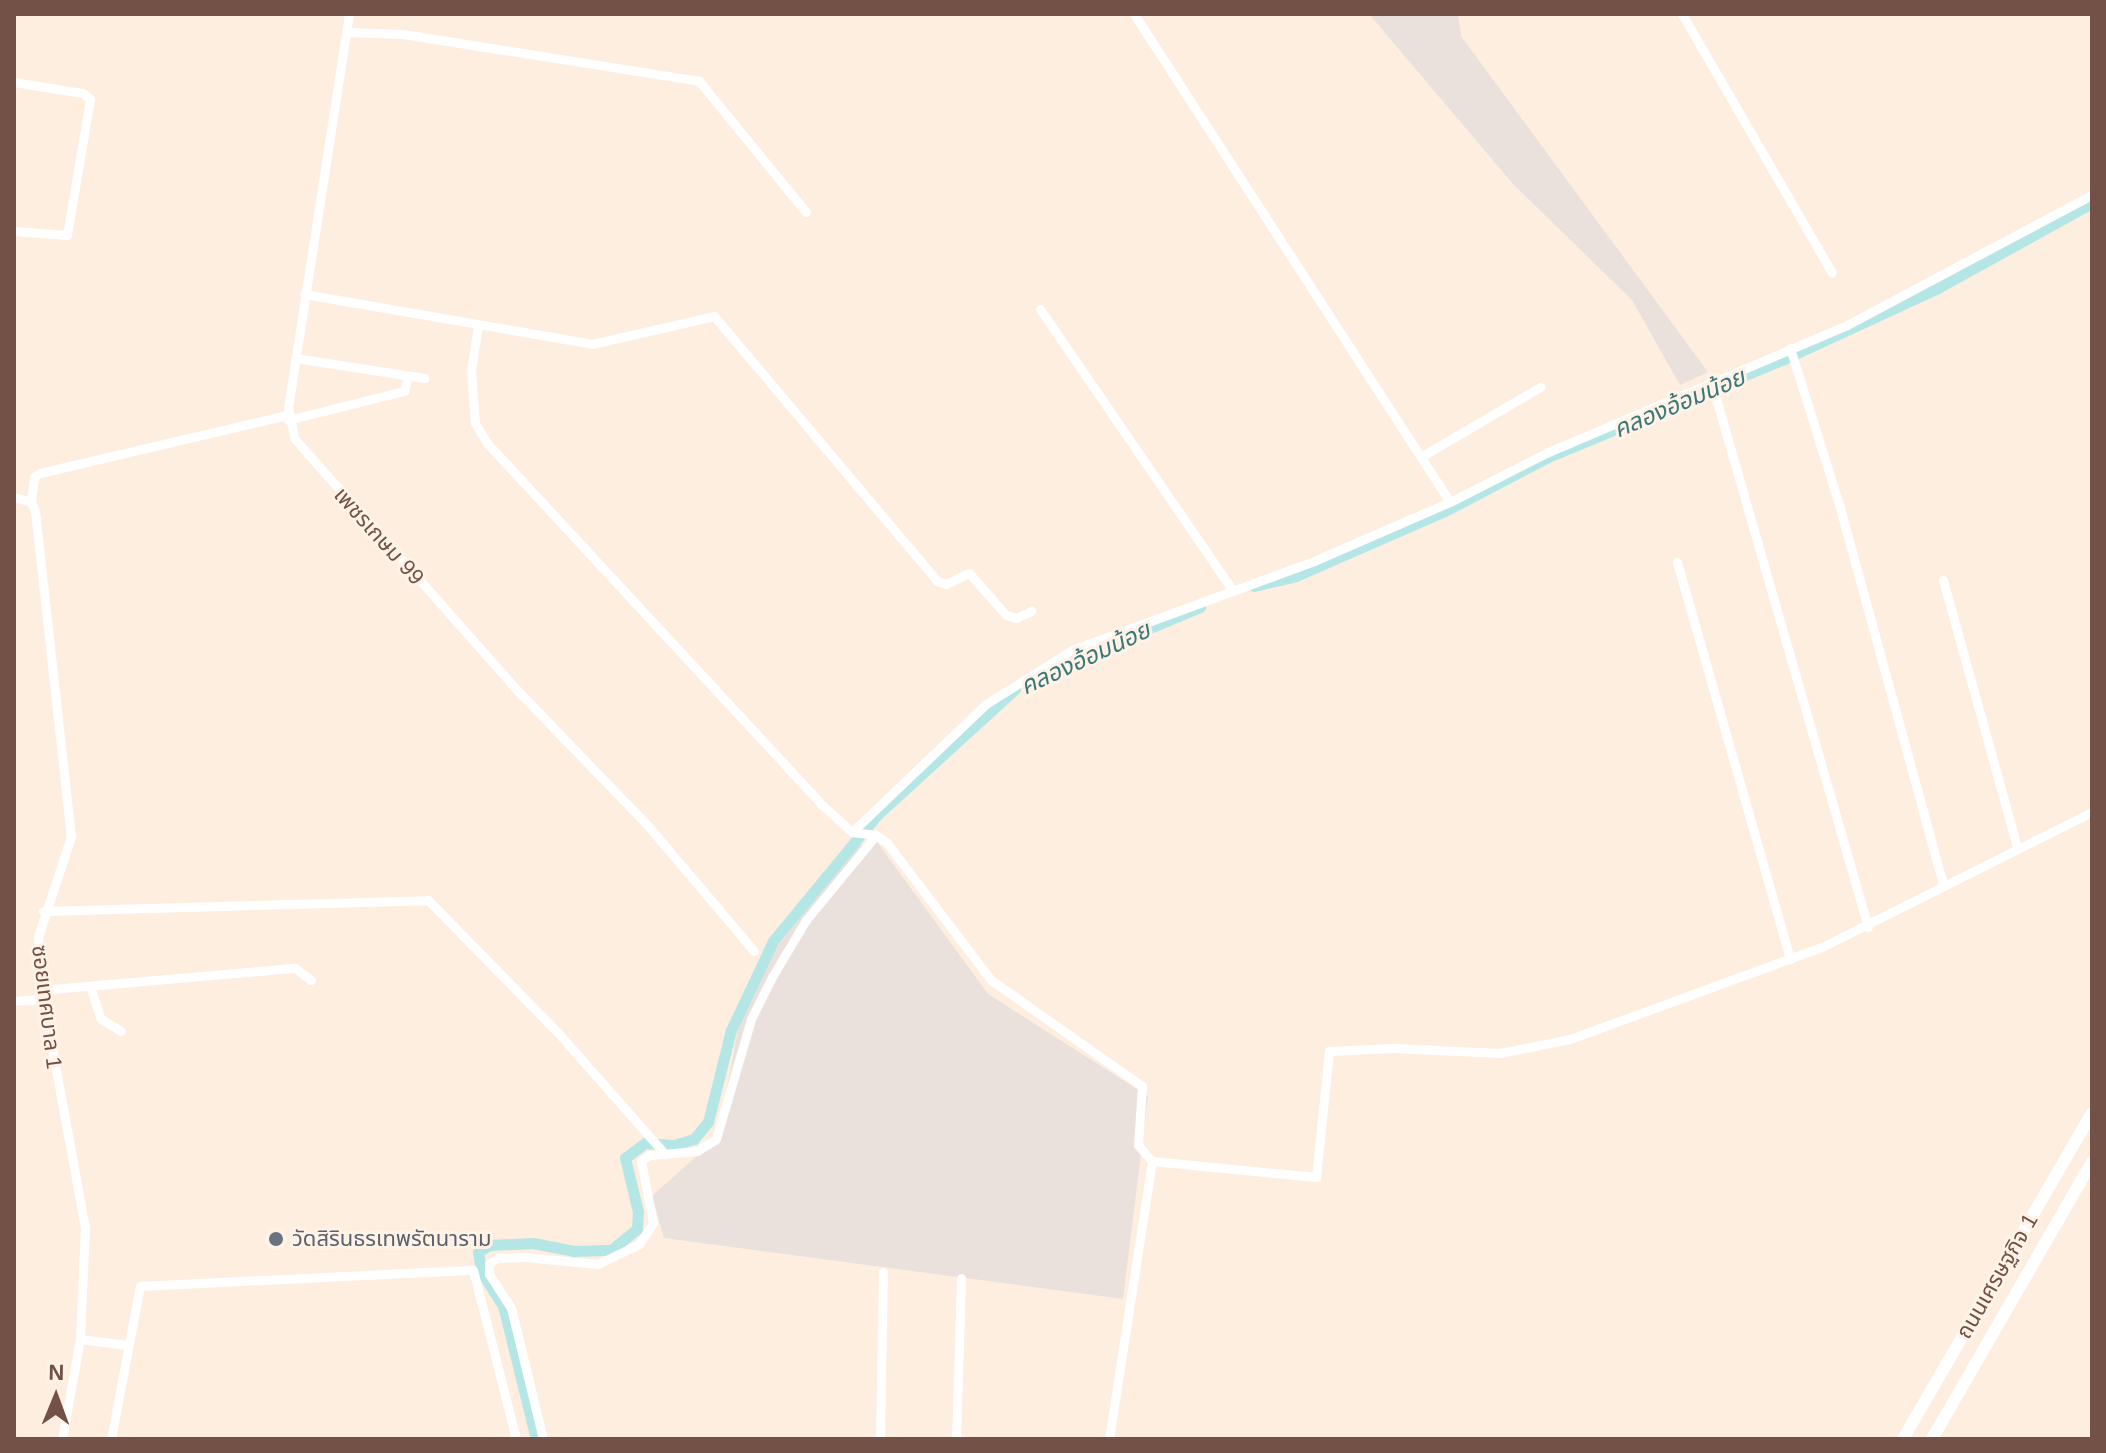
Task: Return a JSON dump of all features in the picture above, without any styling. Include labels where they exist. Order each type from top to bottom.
[{"type":"main road","name":"ถนนเศรษฐกิจ 1","points":[[1903,1439],[2092,1113]]},
{"type":"main road","name":"ถนนเศรษฐกิจ 1","points":[[1932,1439],[2092,1162]]},
{"type":"main road","points":[[1960,1342],[1982,1355]]},
{"type":"street","points":[[288,418],[304,294],[349,14]]},
{"type":"street","points":[[1134,14],[1450,502]]},
{"type":"street","points":[[1682,14],[1832,273]]},
{"type":"street","points":[[346,32],[403,34],[699,81],[806,212]]},
{"type":"street","points":[[14,82],[83,93],[90,99],[67,235],[14,231]]},
{"type":"street","points":[[854,833],[1015,683],[1072,650],[1231,588],[1314,561],[1450,502],[1546,453],[1791,353],[1879,310],[2092,195]]},
{"type":"street","points":[[304,294],[605,344],[714,316],[937,581],[946,584],[969,573],[1006,615],[1016,618],[1031,611]]},
{"type":"street","points":[[1040,309],[1231,588]]},
{"type":"street","points":[[478,325],[471,361],[474,410],[487,443],[854,833],[874,835],[1001,990],[1142,1086],[1138,1145],[1152,1161],[1316,1177],[1326,1056],[1335,1049],[1520,1052],[1790,959],[1868,927],[2017,847],[2092,812]]},
{"type":"street","points":[[1791,353],[1839,504],[1943,885]]},
{"type":"street","points":[[295,358],[424,378]]},
{"type":"street","points":[[14,497],[31,502],[34,477],[40,473],[404,391],[408,375]]},
{"type":"street","points":[[1713,386],[1868,927]]},
{"type":"street","points":[[1422,456],[1540,387]]},
{"type":"street","name":"เพชรเกษม 99","points":[[288,418],[304,450],[516,689],[642,819],[754,951]]},
{"type":"street","name":"ซอยเทศบาล 1","points":[[31,502],[71,836],[43,911],[38,937],[42,994],[85,1227],[80,1339],[62,1439]]},
{"type":"street","points":[[1677,562],[1790,959]]},
{"type":"street","points":[[1943,580],[2017,847]]},
{"type":"street","points":[[543,1439],[511,1308],[489,1274],[489,1264],[497,1258],[525,1257],[598,1264],[625,1254],[653,1223],[641,1161],[664,1153],[697,1151],[716,1139],[751,1019],[772,977],[806,920],[874,835]]},
{"type":"street","points":[[43,911],[428,900],[654,1138],[664,1153]]},
{"type":"street","points":[[14,1001],[90,986],[295,968],[311,980]]},
{"type":"street","points":[[90,986],[101,1019],[121,1031]]},
{"type":"street","points":[[1109,1439],[1152,1161]]},
{"type":"street","points":[[111,1439],[140,1286],[473,1270],[516,1439]]},
{"type":"street","points":[[880,1439],[883,1272]]},
{"type":"street","points":[[956,1439],[961,1278]]},
{"type":"street","points":[[80,1339],[127,1345]]},
{"type":"shaded area","points":[[1369,14],[1458,14],[1461,36],[1708,372],[1680,385],[1632,300],[1513,184]]},
{"type":"shaded area","points":[[875,839],[988,994],[1148,1096],[1123,1299],[664,1238],[652,1196],[718,1137],[739,1023],[777,947],[855,848]]},
{"type":"waterway","name":"คลองอ้อมน้อย","points":[[1254,586],[1296,576],[1445,511],[1546,458],[1782,360],[1936,289],[2092,203]]},
{"type":"waterway","name":"คลองอ้อมน้อย","points":[[1036,676],[1200,607]]},
{"type":"waterway","name":"คลองอ้อมน้อย","points":[[536,1439],[503,1306],[481,1271],[478,1252],[489,1245],[533,1243],[574,1251],[611,1250],[637,1229],[638,1212],[625,1158],[645,1143],[674,1145],[694,1139],[708,1122],[731,1030],[773,941],[877,815],[1015,689]]},
{"type":"place","name":"วัดสิรินธรเทพรัตนาราม","points":[[276,1239]]}]
